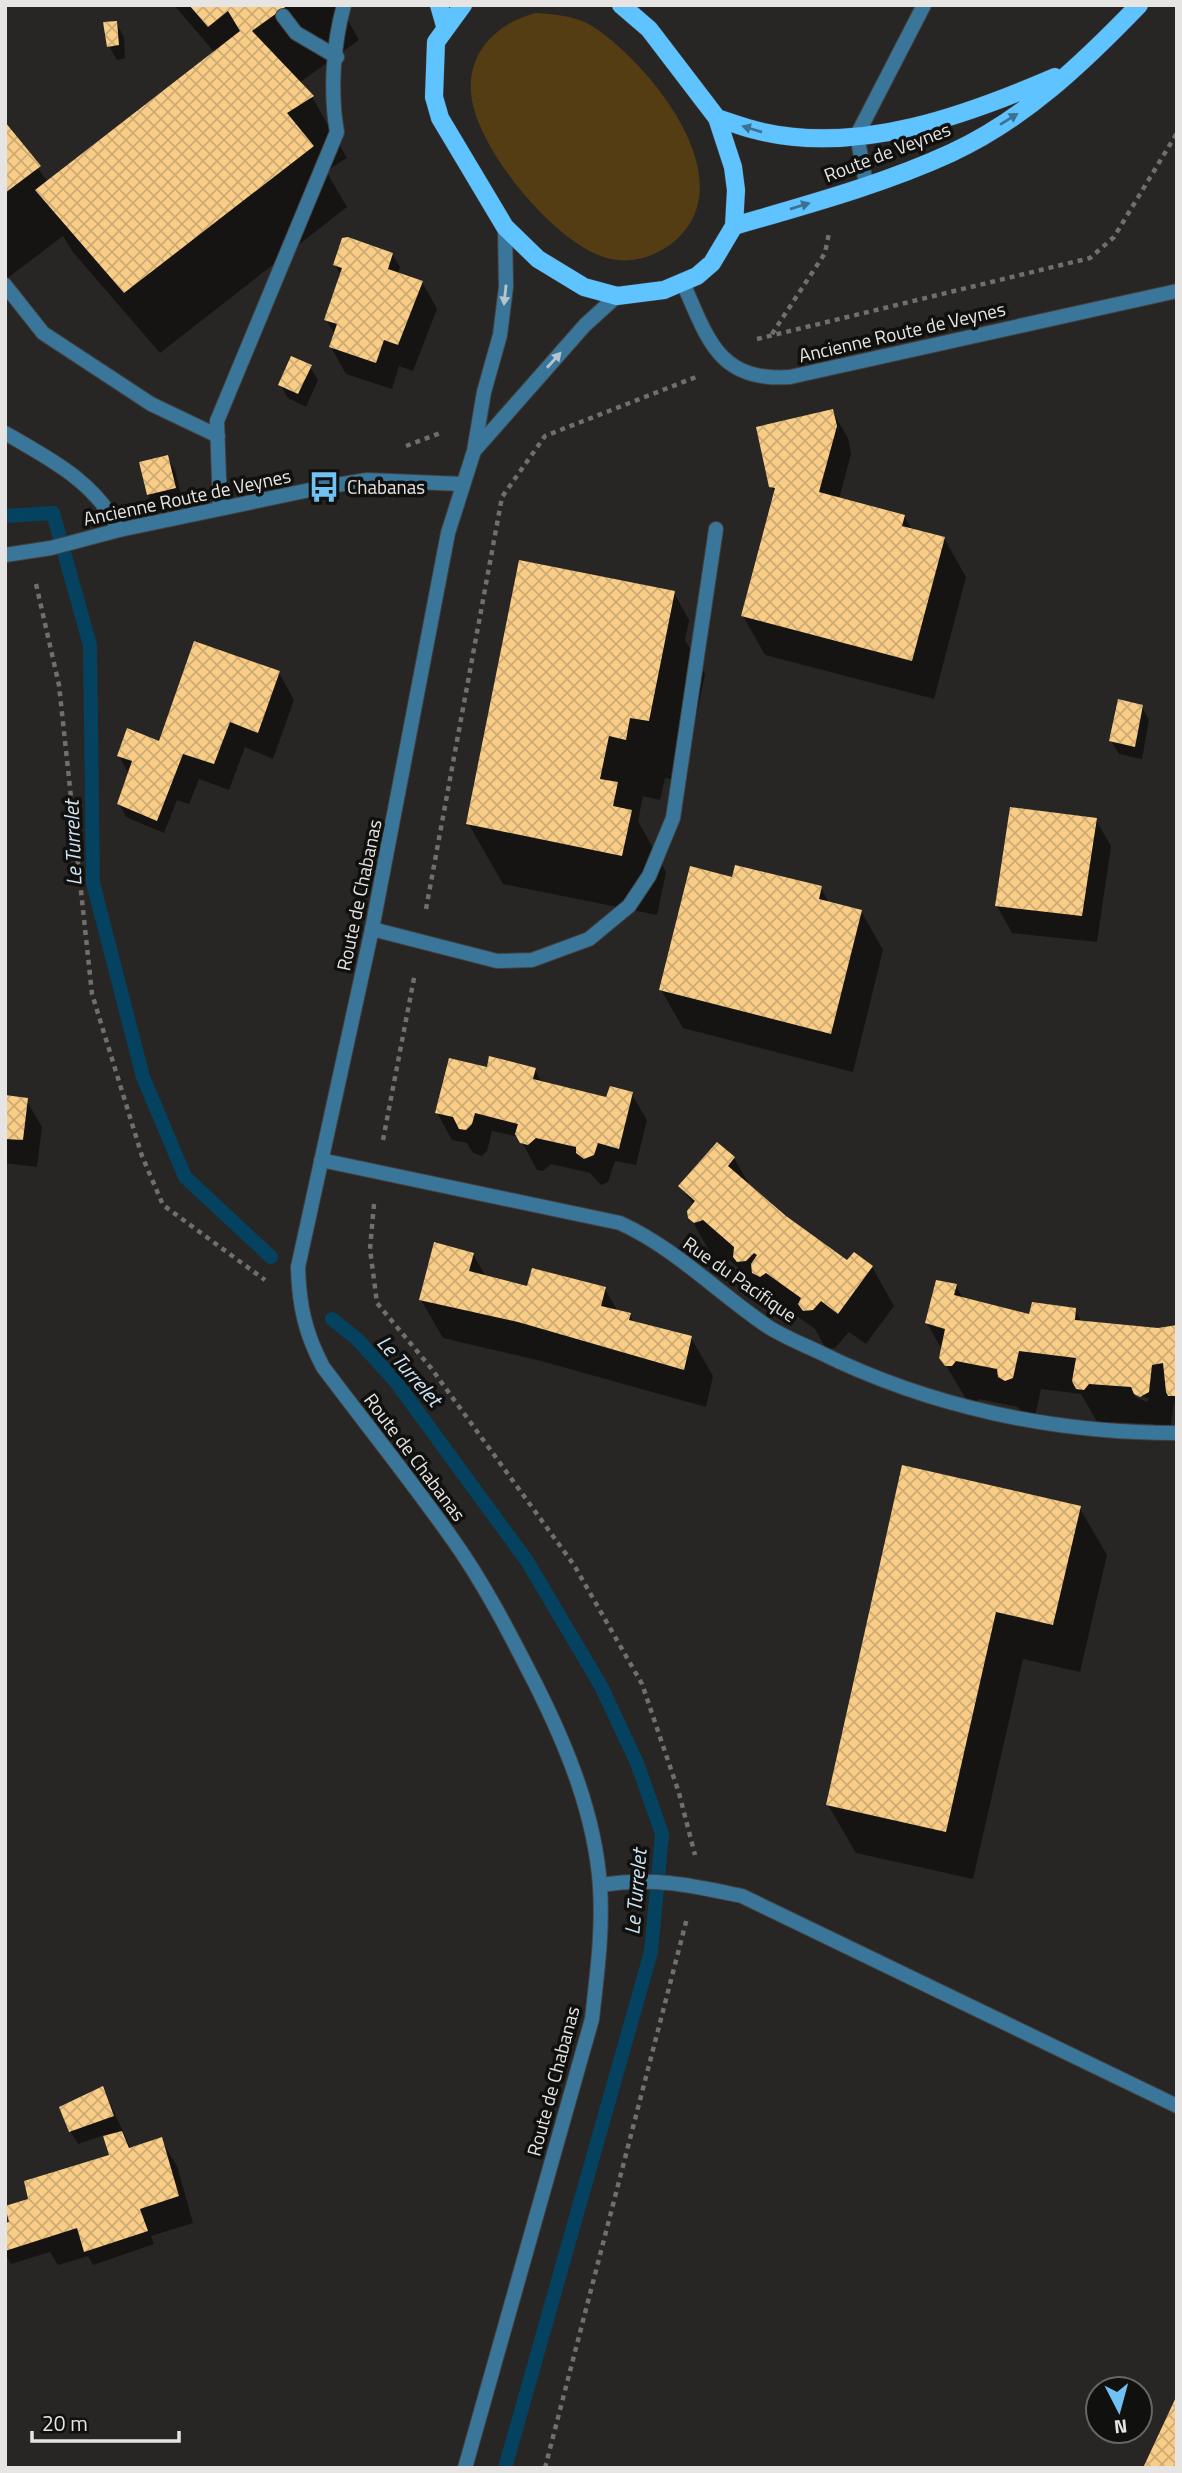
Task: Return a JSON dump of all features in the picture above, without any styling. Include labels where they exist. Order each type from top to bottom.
[{"type":"main road","points":[[439,5],[445,26]]},
{"type":"main road","points":[[463,5],[445,26],[436,42],[434,97],[440,118],[505,227],[538,259],[584,287],[617,296],[651,292],[683,283],[697,276],[712,263],[734,226],[736,190],[733,167],[717,118],[649,29],[621,5]]},
{"type":"main road","name":"Route de Veynes","points":[[734,226],[828,198],[952,153],[1016,115],[1077,68],[1139,5]]},
{"type":"main road","name":"Route de Veynes","points":[[717,118],[765,132],[818,137],[858,135],[935,121],[1000,100],[1077,68]]},
{"type":"street","points":[[220,508],[217,421],[337,132],[332,106],[344,5]]},
{"type":"street","points":[[866,184],[858,135],[924,5]]},
{"type":"street","points":[[283,16],[296,33],[337,57]]},
{"type":"street","name":"Route de Chabanas","points":[[465,2468],[592,2019],[601,1943],[600,1885],[593,1838],[578,1779],[554,1721],[509,1633],[452,1538],[323,1367],[307,1336],[299,1305],[301,1244],[372,929],[448,533],[474,451],[484,392],[500,335],[506,287],[505,227]]},
{"type":"street","points":[[683,283],[723,360]]},
{"type":"street","points":[[5,285],[43,333],[151,404],[218,436]]},
{"type":"street","name":"Ancienne Route de Veynes","points":[[723,360],[747,375],[767,379],[790,377],[1177,291]]},
{"type":"street","name":"Route de Chabanas","points":[[474,451],[585,325],[617,296]]},
{"type":"street","points":[[5,433],[73,472],[111,515],[119,530]]},
{"type":"street","name":"Ancienne Route de Veynes","points":[[5,555],[51,548],[220,508],[367,481],[462,484]]},
{"type":"street","points":[[372,929],[497,961],[532,960],[589,939],[629,906],[649,876],[673,818],[716,529]]},
{"type":"street","name":"Rue du Pacifique","points":[[321,1160],[620,1223],[650,1237],[769,1327],[848,1366],[937,1400],[1052,1426],[1177,1433]]},
{"type":"street","points":[[600,1885],[632,1880],[679,1882],[742,1896],[1177,2106]]},
{"type":"path","points":[[545,2468],[696,1886],[695,1856],[679,1793],[642,1684],[574,1565],[431,1368],[377,1303],[370,1249],[378,1171],[502,497],[545,436],[699,376],[746,342],[1090,258],[1114,237],[1177,133]]},
{"type":"path","points":[[772,335],[825,253],[831,220],[828,198]]},
{"type":"path","points":[[367,481],[375,453],[421,443],[443,433],[446,423]]},
{"type":"path","points":[[29,552],[59,685],[92,994],[142,1156],[163,1205],[299,1305]]},
{"type":"shaded area","points":[[536,13],[579,20],[615,43],[661,93],[681,123],[695,155],[700,185],[694,214],[676,240],[661,251],[635,260],[616,260],[586,249],[542,214],[502,165],[486,139],[471,92],[475,63],[480,51],[498,31],[522,17]]},
{"type":"building","points":[[189,5],[288,5],[252,31],[314,96],[287,113],[314,146],[124,293],[35,190],[240,31],[228,11],[208,27]]},
{"type":"building","points":[[117,21],[119,45],[107,47],[103,22]]},
{"type":"building","points":[[5,122],[41,166],[5,193]]},
{"type":"building","points":[[348,237],[393,253],[388,269],[423,281],[398,345],[384,340],[376,363],[329,347],[337,324],[324,320],[342,268],[333,265],[342,238]]},
{"type":"building","points":[[291,356],[312,365],[298,394],[278,385]]},
{"type":"building","points":[[833,409],[837,426],[819,492],[905,515],[902,526],[945,537],[912,661],[741,616],[775,488],[769,487],[756,427]]},
{"type":"building","points":[[168,455],[176,488],[147,495],[139,462]]},
{"type":"building","points":[[519,560],[675,591],[649,721],[630,718],[626,740],[609,736],[600,779],[618,782],[613,806],[632,810],[622,856],[466,824]]},
{"type":"building","points":[[194,641],[280,671],[258,733],[230,722],[214,764],[183,754],[157,821],[117,804],[132,761],[117,756],[127,728],[159,741]]},
{"type":"building","points":[[1118,699],[1143,705],[1135,747],[1109,741]]},
{"type":"building","points":[[1010,807],[1097,818],[1082,916],[995,906]]},
{"type":"building","points":[[735,865],[822,886],[819,899],[862,910],[831,1034],[659,990],[690,866],[732,877]]},
{"type":"building","points":[[489,1056],[536,1068],[533,1079],[606,1097],[610,1086],[633,1092],[619,1149],[598,1143],[594,1155],[584,1159],[576,1153],[576,1147],[536,1138],[528,1145],[520,1143],[515,1134],[518,1124],[475,1113],[472,1124],[466,1130],[459,1129],[453,1117],[435,1113],[449,1058],[487,1067]]},
{"type":"building","points":[[5,1095],[28,1098],[23,1140],[5,1139]]},
{"type":"building","points":[[717,1142],[735,1157],[728,1166],[786,1216],[847,1260],[854,1252],[873,1266],[838,1314],[821,1301],[813,1310],[803,1311],[798,1304],[801,1298],[766,1273],[760,1277],[752,1273],[751,1264],[757,1255],[754,1253],[746,1261],[737,1262],[733,1257],[734,1247],[703,1220],[694,1223],[688,1218],[687,1211],[695,1201],[678,1186]]},
{"type":"building","points":[[434,1242],[474,1253],[469,1271],[527,1286],[532,1268],[606,1287],[601,1306],[631,1313],[629,1320],[692,1336],[684,1370],[518,1322],[419,1300]]},
{"type":"building","points":[[936,1280],[957,1284],[954,1295],[1029,1314],[1032,1302],[1076,1308],[1075,1320],[1158,1328],[1177,1325],[1177,1396],[1168,1396],[1166,1392],[1163,1363],[1152,1365],[1149,1392],[1140,1397],[1134,1394],[1131,1387],[1089,1384],[1084,1390],[1076,1389],[1072,1381],[1076,1358],[1019,1351],[1013,1378],[1005,1381],[998,1377],[997,1369],[956,1361],[952,1366],[945,1366],[939,1358],[945,1329],[925,1323]]},
{"type":"building","points":[[902,1465],[1081,1506],[1053,1625],[996,1612],[946,1832],[826,1805]]},
{"type":"building","points":[[103,2086],[114,2116],[69,2132],[59,2107]]},
{"type":"building","points":[[122,2131],[129,2148],[162,2137],[179,2196],[140,2209],[148,2231],[84,2252],[77,2228],[5,2251],[5,2223],[9,2222],[5,2206],[28,2199],[24,2181],[109,2155],[103,2136]]},
{"type":"building","points":[[1177,2395],[1177,2468],[1143,2468]]},
{"type":"waterway","name":"Le Turrelet","points":[[5,516],[53,513],[90,645],[93,883],[143,1077],[185,1177],[271,1257]]},
{"type":"waterway","name":"Le Turrelet","points":[[332,1319],[357,1339],[396,1382],[527,1561],[601,1686],[637,1763],[662,1834],[651,1952],[505,2468]]},
{"type":"place","name":"Chabanas","points":[[324,487]]}]
